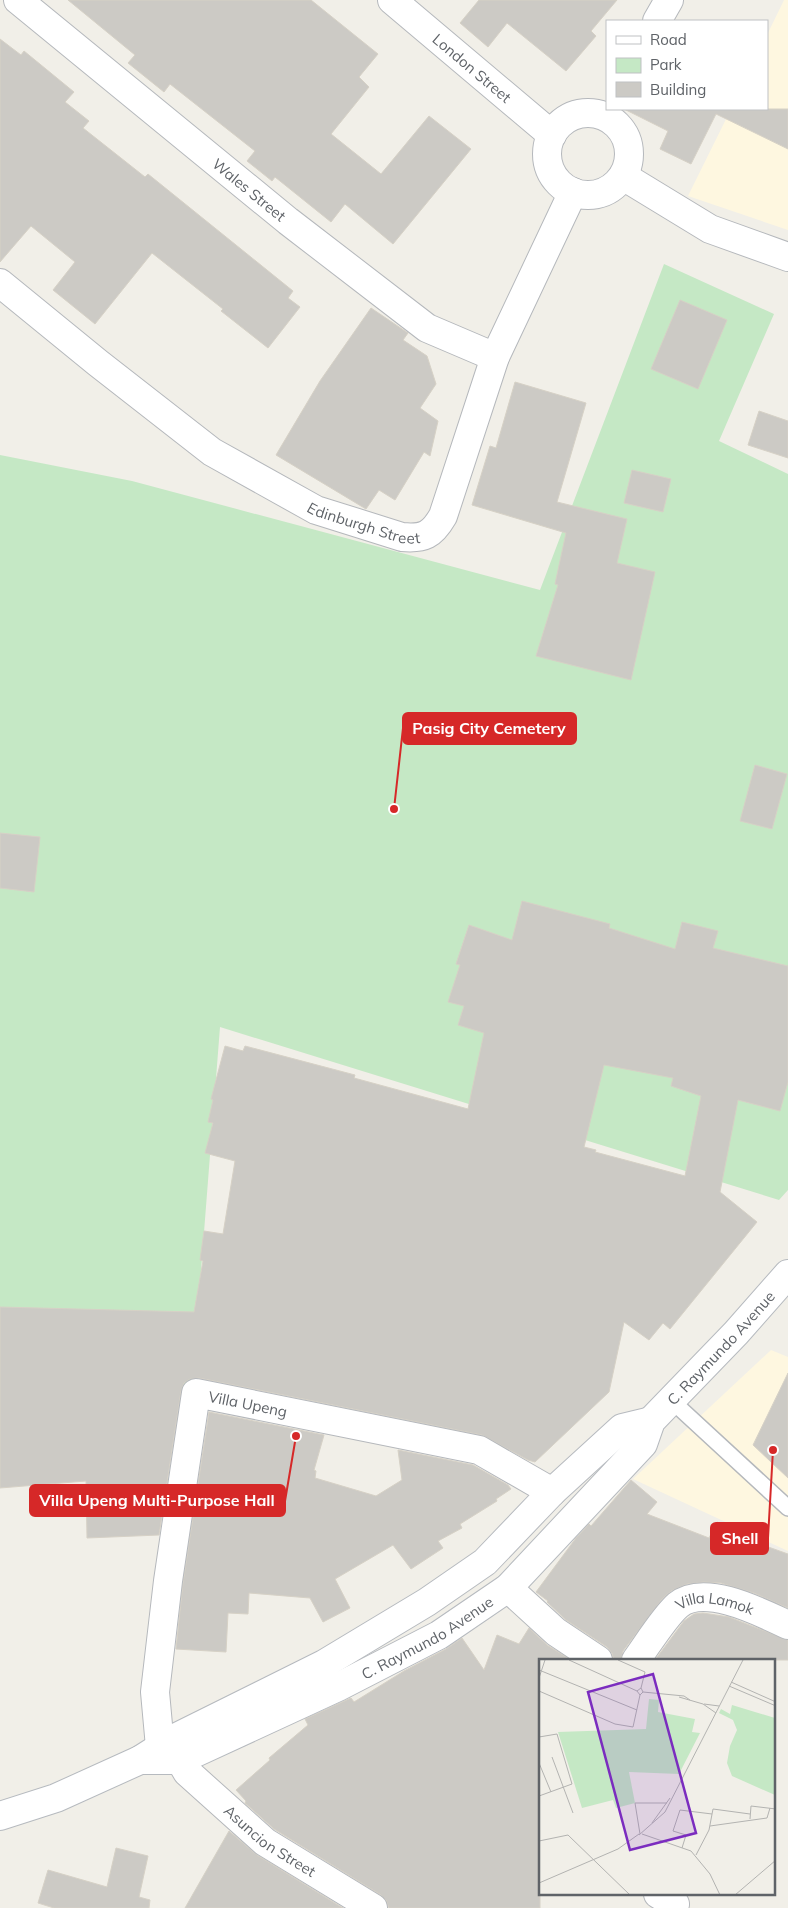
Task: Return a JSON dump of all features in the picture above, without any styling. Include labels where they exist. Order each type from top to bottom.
[{"type":"street","name":"Wales Street","points":[[18,0],[288,221],[427,328],[495,357]]},
{"type":"street","name":"London Street","points":[[392,0],[552,136]]},
{"type":"street","points":[[658,20],[669,0]]},
{"type":"street","points":[[606,112],[625,136],[629,149],[628,163],[623,176],[614,186],[601,193],[587,195],[563,187],[550,169],[547,158],[548,146],[552,136],[559,125],[569,118],[580,114],[606,112]]},
{"type":"street","points":[[623,176],[710,229],[788,257]]},
{"type":"street","name":"Edinburgh Street","points":[[0,283],[212,452],[316,510],[402,537],[415,538],[426,535],[437,527],[443,516],[495,357],[574,192]]},
{"type":"street","name":"C. Raymundo Avenue","points":[[0,1816],[56,1798],[338,1687],[430,1639],[508,1588],[643,1444],[651,1421],[736,1333],[788,1274]]},
{"type":"street","name":"Villa Upeng","points":[[160,1756],[155,1692],[168,1581],[196,1393],[479,1450],[552,1492]]},
{"type":"street","name":"C. Raymundo Avenue","points":[[160,1756],[173,1738],[324,1664],[427,1602],[485,1562],[552,1492],[622,1428],[651,1421]]},
{"type":"street","points":[[508,1588],[556,1632],[596,1659]]},
{"type":"street","name":"Villa Lamok","points":[[637,1659],[679,1605],[692,1598],[704,1597],[740,1604],[788,1625]]},
{"type":"street","name":"Asuncion Street","points":[[160,1756],[187,1772],[265,1842],[373,1908]]},
{"type":"street","points":[[661,1896],[675,1904],[672,1908]]},
{"type":"lane","points":[[672,1401],[788,1508]]},
{"type":"shaded area","points":[[784,0],[788,0],[788,230],[688,196],[731,110],[768,110],[768,33]]},
{"type":"shaded area","points":[[771,1350],[788,1357],[788,1551],[633,1479]]},
{"type":"green space","points":[[664,264],[774,314],[719,441],[788,474],[788,1190],[779,1200],[220,1027],[192,1386],[0,1391],[0,455],[132,481],[540,590]]},
{"type":"building","points":[[68,0],[311,0],[378,54],[359,77],[369,87],[331,134],[381,174],[429,116],[471,149],[393,244],[345,204],[331,222],[275,177],[272,181],[247,161],[255,151],[170,84],[164,92],[128,63],[135,55]]},
{"type":"building","points":[[479,0],[617,0],[591,31],[596,36],[566,71],[507,23],[488,47],[460,23]]},
{"type":"building","points":[[0,39],[21,55],[24,51],[74,92],[65,102],[89,121],[83,128],[145,177],[148,174],[293,291],[288,298],[300,307],[268,348],[221,311],[223,309],[152,253],[95,324],[53,290],[75,262],[31,226],[0,262]]},
{"type":"building","points":[[788,109],[788,149],[716,114],[691,164],[660,149],[668,131],[626,110]]},
{"type":"building","points":[[680,300],[727,320],[698,389],[651,369]]},
{"type":"building","points":[[371,308],[408,333],[403,340],[427,356],[436,384],[420,408],[438,421],[430,456],[424,452],[395,500],[379,490],[366,509],[276,455],[320,381]]},
{"type":"building","points":[[515,382],[586,403],[557,502],[627,519],[617,563],[655,572],[631,680],[536,656],[558,585],[555,584],[566,533],[472,505],[490,446],[496,448]]},
{"type":"building","points":[[759,411],[788,421],[788,458],[748,445]]},
{"type":"building","points":[[632,470],[671,479],[663,512],[624,503]]},
{"type":"building","points":[[755,765],[787,774],[772,829],[740,821]]},
{"type":"building","points":[[0,833],[40,837],[34,892],[0,888]]},
{"type":"building","points":[[522,901],[610,924],[609,928],[675,949],[682,922],[718,931],[713,948],[788,966],[788,1082],[780,1111],[738,1100],[720,1192],[757,1222],[670,1329],[663,1323],[649,1340],[624,1322],[609,1392],[535,1462],[482,1435],[199,1378],[190,1379],[184,1383],[181,1391],[159,1535],[87,1538],[86,1481],[0,1488],[0,1307],[194,1312],[203,1261],[200,1260],[204,1231],[223,1234],[235,1161],[205,1153],[213,1123],[208,1122],[213,1100],[211,1099],[225,1046],[243,1051],[245,1046],[355,1075],[354,1078],[468,1109],[484,1033],[458,1025],[464,1006],[448,1002],[460,965],[456,964],[469,925],[512,940]],"holes":[[[604,1065],[673,1078],[671,1086],[701,1096],[685,1176],[595,1152],[596,1150],[584,1147]]]},
{"type":"building","points":[[788,1373],[788,1478],[753,1445]]},
{"type":"building","points":[[209,1412],[324,1435],[314,1470],[316,1471],[315,1478],[376,1496],[402,1480],[398,1450],[473,1465],[508,1485],[511,1489],[496,1499],[497,1501],[460,1524],[462,1528],[438,1541],[443,1548],[411,1569],[393,1545],[335,1579],[350,1608],[323,1622],[310,1598],[249,1593],[248,1614],[228,1613],[226,1652],[176,1649],[183,1583]]},
{"type":"building","points":[[631,1480],[657,1502],[647,1514],[709,1538],[717,1522],[760,1544],[788,1554],[788,1608],[754,1593],[721,1583],[687,1584],[671,1591],[662,1599],[623,1651],[621,1659],[614,1659],[607,1647],[566,1620],[548,1601],[536,1592],[576,1538],[589,1524],[591,1526]]},
{"type":"building","points":[[703,1613],[729,1617],[788,1640],[788,1660],[656,1659],[684,1621],[694,1614]]},
{"type":"building","points":[[529,1628],[547,1645],[569,1659],[539,1659],[540,1908],[389,1908],[386,1900],[381,1895],[274,1829],[245,1803],[246,1801],[236,1790],[270,1760],[269,1758],[308,1725],[305,1719],[351,1698],[354,1702],[462,1638],[484,1670],[497,1635],[519,1644]]},
{"type":"building","points":[[229,1831],[257,1855],[343,1908],[185,1908]]},
{"type":"building","points":[[116,1848],[148,1856],[139,1897],[150,1900],[149,1908],[54,1908],[38,1903],[48,1870],[107,1887]]},
{"type":"place","name":"Pasig City Cemetery","points":[[394,809]]},
{"type":"place","name":"Villa Upeng Multi-Purpose Hall","points":[[296,1436]]},
{"type":"place","name":"Shell","points":[[773,1450]]}]
